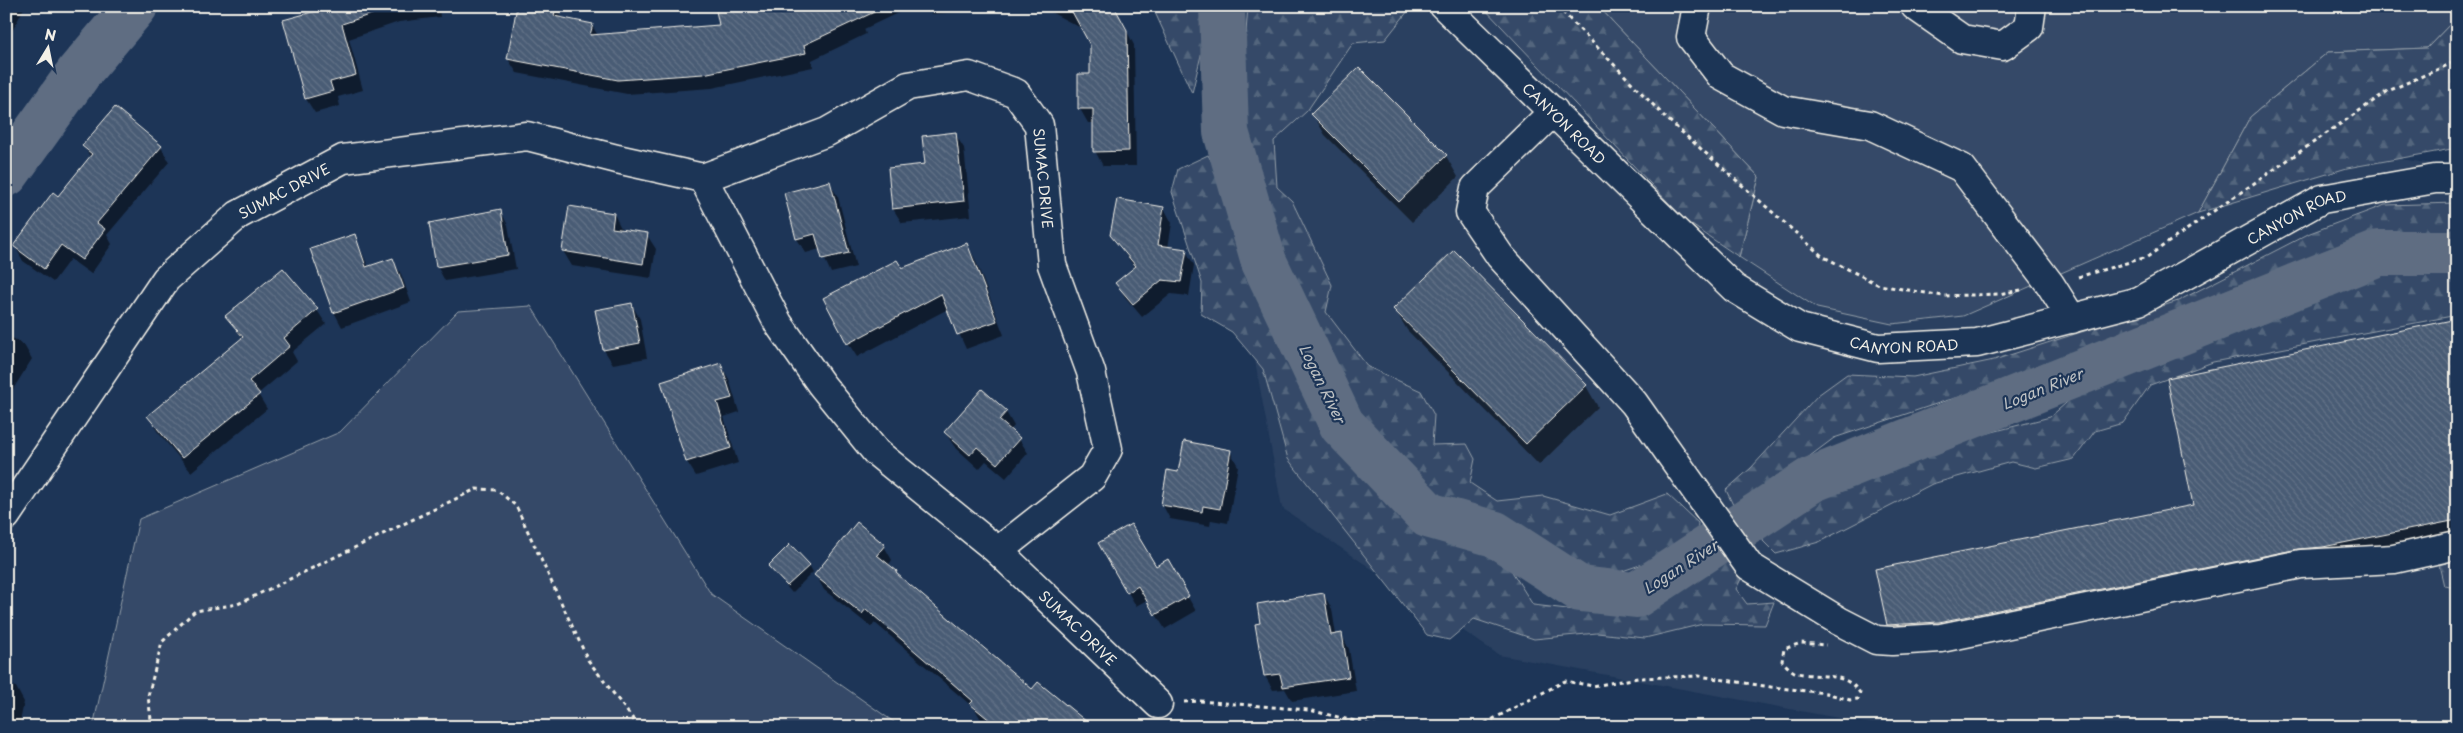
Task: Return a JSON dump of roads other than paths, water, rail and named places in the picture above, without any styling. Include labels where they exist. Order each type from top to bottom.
[{"type":"street","name":"CANYON ROAD","points":[[1444,6],[1734,288],[1800,328],[1878,348],[1977,343],[2139,301],[2322,199],[2435,179],[2457,179]]},
{"type":"street","points":[[1697,6],[1691,37],[1721,76],[1783,110],[1870,125],[1962,168],[2050,284],[2072,318]]},
{"type":"street","points":[[1915,6],[1962,39],[2003,46],[2029,27],[2032,6]]},
{"type":"street","name":"SUMAC DRIVE","points":[[6,516],[166,279],[238,214],[343,159],[527,136],[617,160],[703,178],[827,132],[908,86],[969,76],[1016,93],[1039,125],[1052,265],[1091,372],[1108,449],[1092,477],[998,551]]},
{"type":"street","points":[[1554,111],[1475,188],[1470,212],[1500,256],[1634,402],[1710,513],[1749,566],[1839,621],[1876,640],[1892,642],[1941,638],[2301,564],[2394,559],[2457,545]]},
{"type":"street","name":"SUMAC DRIVE","points":[[703,178],[778,323],[821,384],[876,452],[998,551],[1158,704]]},
{"type":"waterway","name":"Logan River","points":[[6,174],[80,71],[135,6]]},
{"type":"waterway","name":"Logan River","points":[[1222,6],[1226,132],[1264,262],[1342,425],[1428,515],[1495,534],[1580,589],[1636,595],[1811,480],[2379,253],[2457,253]]}]
